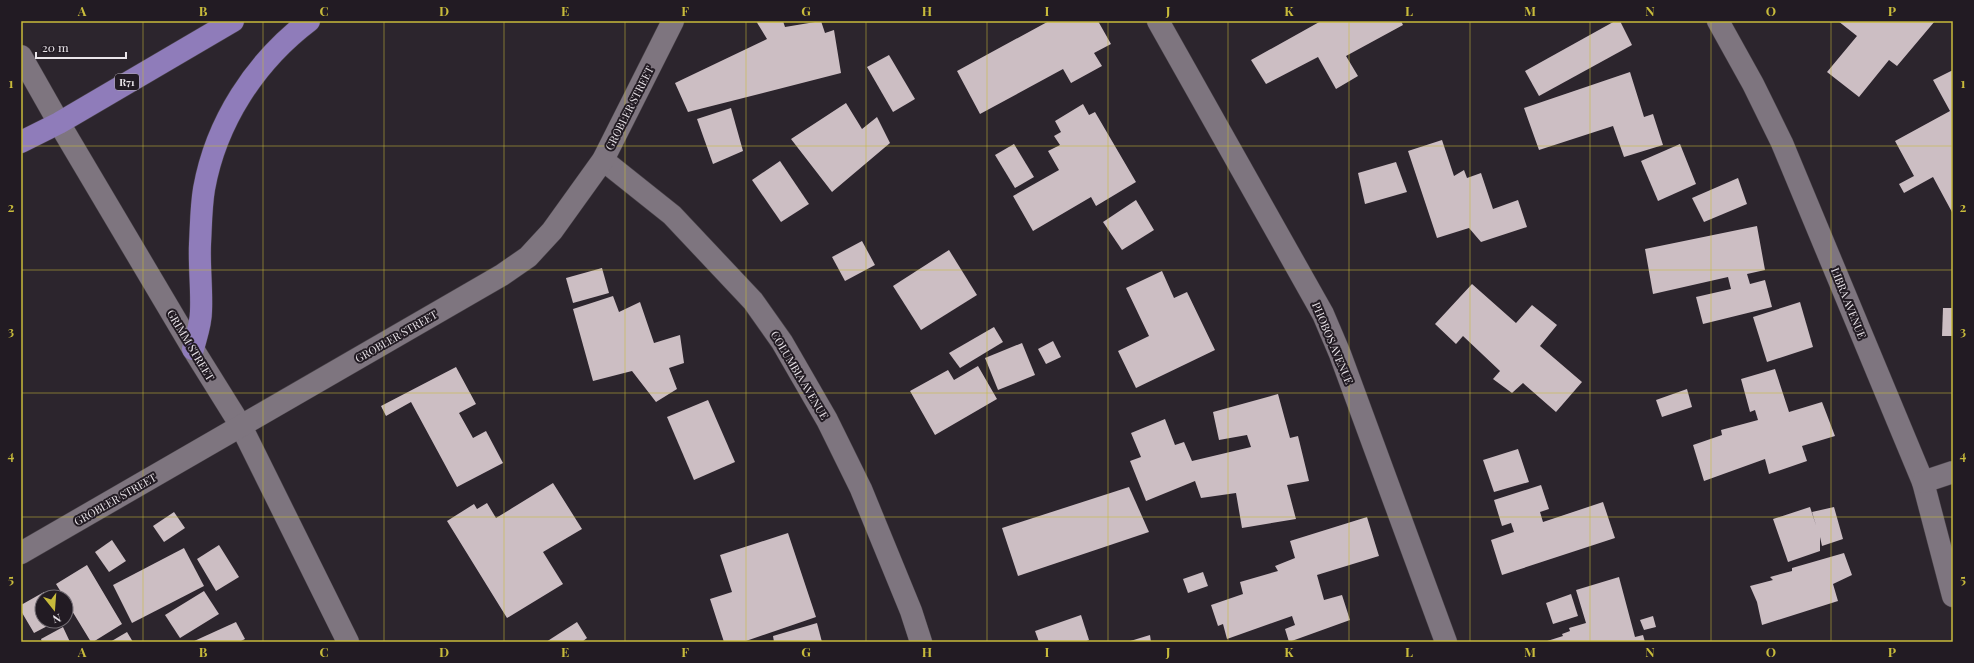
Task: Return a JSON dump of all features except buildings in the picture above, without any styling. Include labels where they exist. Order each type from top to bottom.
[{"type":"main road","name":"R71","points":[[21,142],[59,123],[233,21]]},
{"type":"main road","points":[[193,349],[201,311],[200,246],[204,191],[219,137],[241,93],[283,43],[309,21]]},
{"type":"street","name":"GROBLER STREET","points":[[21,553],[502,275],[528,257],[552,231],[603,160],[673,21]]},
{"type":"street","name":"PHOBOS AVENUE","points":[[1158,21],[1323,314],[1340,354],[1446,642]]},
{"type":"street","name":"LIBRA AVENUE","points":[[1718,21],[1753,84],[1782,143],[1923,482],[1953,596]]},
{"type":"street","name":"GRIMM STREET","points":[[21,56],[193,349],[241,426],[348,642]]},
{"type":"street","name":"COLUMBIA AVENUE","points":[[603,160],[678,220],[753,302],[782,342],[827,420],[861,489],[911,612],[921,642]]},
{"type":"street","points":[[1923,482],[1953,472]]}]
